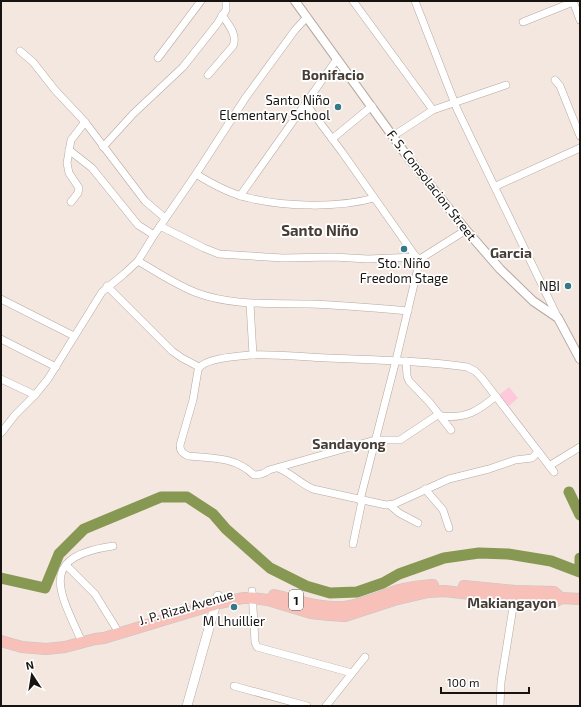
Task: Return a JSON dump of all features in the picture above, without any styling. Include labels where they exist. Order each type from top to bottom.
[{"type":"main road","name":"J. P. Rizal Avenue","points":[[1,642],[22,648],[46,650],[104,638],[217,600],[228,593],[252,594],[311,613],[330,616],[346,616],[416,594],[452,589],[515,595],[554,592],[561,598],[577,599]]},
{"type":"main road","name":"J. P. Rizal Avenue","points":[[95,639],[100,634],[116,628],[217,600]]},
{"type":"main road","points":[[187,706],[217,600]]},
{"type":"street","points":[[158,58],[201,1]]},
{"type":"street","points":[[103,147],[133,114],[183,67],[207,38],[222,15],[227,6],[226,1]]},
{"type":"street","name":"F. S. Consolacion Street","points":[[295,1],[407,156],[466,230],[500,269],[528,295],[558,318],[580,357]]},
{"type":"street","points":[[354,1],[433,110]]},
{"type":"street","points":[[415,1],[456,102],[457,108],[496,186],[558,318]]},
{"type":"street","points":[[523,22],[573,1],[580,20]]},
{"type":"street","points":[[208,75],[233,46],[234,42],[233,34],[222,15]]},
{"type":"street","points":[[1,432],[48,380],[102,292],[107,286],[124,274],[138,261],[246,97],[295,30],[307,17]]},
{"type":"street","points":[[20,51],[33,62],[55,90],[84,122],[145,201],[165,218]]},
{"type":"street","points":[[240,196],[337,59]]},
{"type":"street","points":[[555,80],[560,86],[580,136]]},
{"type":"street","points":[[393,136],[433,110],[506,85]]},
{"type":"street","points":[[306,104],[418,258],[408,310],[361,501],[353,544]]},
{"type":"street","points":[[332,139],[372,106]]},
{"type":"street","points":[[71,202],[79,188],[69,173],[67,163],[69,150],[72,137],[84,122]]},
{"type":"street","points":[[496,186],[580,148]]},
{"type":"street","points":[[69,150],[92,168],[138,225],[154,235]]},
{"type":"street","points":[[196,174],[214,185],[240,196],[266,202],[290,204],[334,204],[351,203],[374,198]]},
{"type":"street","points":[[160,226],[219,254],[283,258],[418,258],[466,230]]},
{"type":"street","points":[[138,261],[175,283],[196,293],[229,302],[250,304],[310,304],[408,310]]},
{"type":"street","points":[[107,286],[172,351],[199,367]]},
{"type":"street","points":[[1,299],[74,336]]},
{"type":"street","points":[[250,304],[253,355]]},
{"type":"street","points":[[1,339],[56,367]]},
{"type":"street","points":[[496,396],[476,411],[455,417],[440,415],[400,440],[376,440],[364,445],[269,470],[262,475],[254,476],[246,468],[233,462],[188,456],[181,452],[180,445],[193,400],[199,367],[205,363],[253,355],[396,360],[467,367],[476,371],[496,396],[554,472]]},
{"type":"street","points":[[406,361],[409,381],[440,415],[451,430]]},
{"type":"street","points":[[1,379],[35,395]]},
{"type":"street","points":[[549,466],[580,446]]},
{"type":"street","points":[[278,468],[313,489],[361,501],[390,505],[449,479],[489,469],[515,460],[532,458],[538,452]]},
{"type":"street","points":[[425,489],[443,510],[449,528]]},
{"type":"street","points":[[390,505],[418,523]]},
{"type":"street","points":[[82,642],[66,606],[60,585],[61,571],[66,565],[83,553],[113,546]]},
{"type":"street","points":[[66,565],[95,594],[116,628]]},
{"type":"street","points":[[252,594],[255,642],[257,647],[352,673]]},
{"type":"street","points":[[500,706],[504,659],[515,595]]},
{"type":"street","points":[[326,706],[365,657]]},
{"type":"street","points":[[234,686],[306,706]]},
{"type":"shaded area","points":[[509,387],[518,398],[508,407],[498,396]]},
{"type":"waterway","points":[[569,492],[580,515]]},
{"type":"waterway","points":[[1,578],[45,588],[59,554],[84,529],[161,497],[187,497],[213,514],[226,529],[270,568],[306,586],[330,593],[357,592],[383,583],[399,574],[444,558],[479,553],[508,554],[551,561],[580,572]]},
{"type":"waterway","points":[[580,558],[580,564]]},
{"type":"place","name":"Santo Niño Elementary School","points":[[338,107]]},
{"type":"place","name":"Sto. Niño Freedom Stage","points":[[404,249]]},
{"type":"place","name":"NBI","points":[[568,286]]},
{"type":"place","name":"M Lhuillier","points":[[234,607]]},
{"type":"district","name":"Bonifacio","points":[[333,74]]},
{"type":"district","name":"Santo Niño","points":[[320,230]]},
{"type":"district","name":"Garcia","points":[[511,252]]},
{"type":"district","name":"Sandayong","points":[[349,443]]},
{"type":"district","name":"Makiangayon","points":[[512,602]]}]
